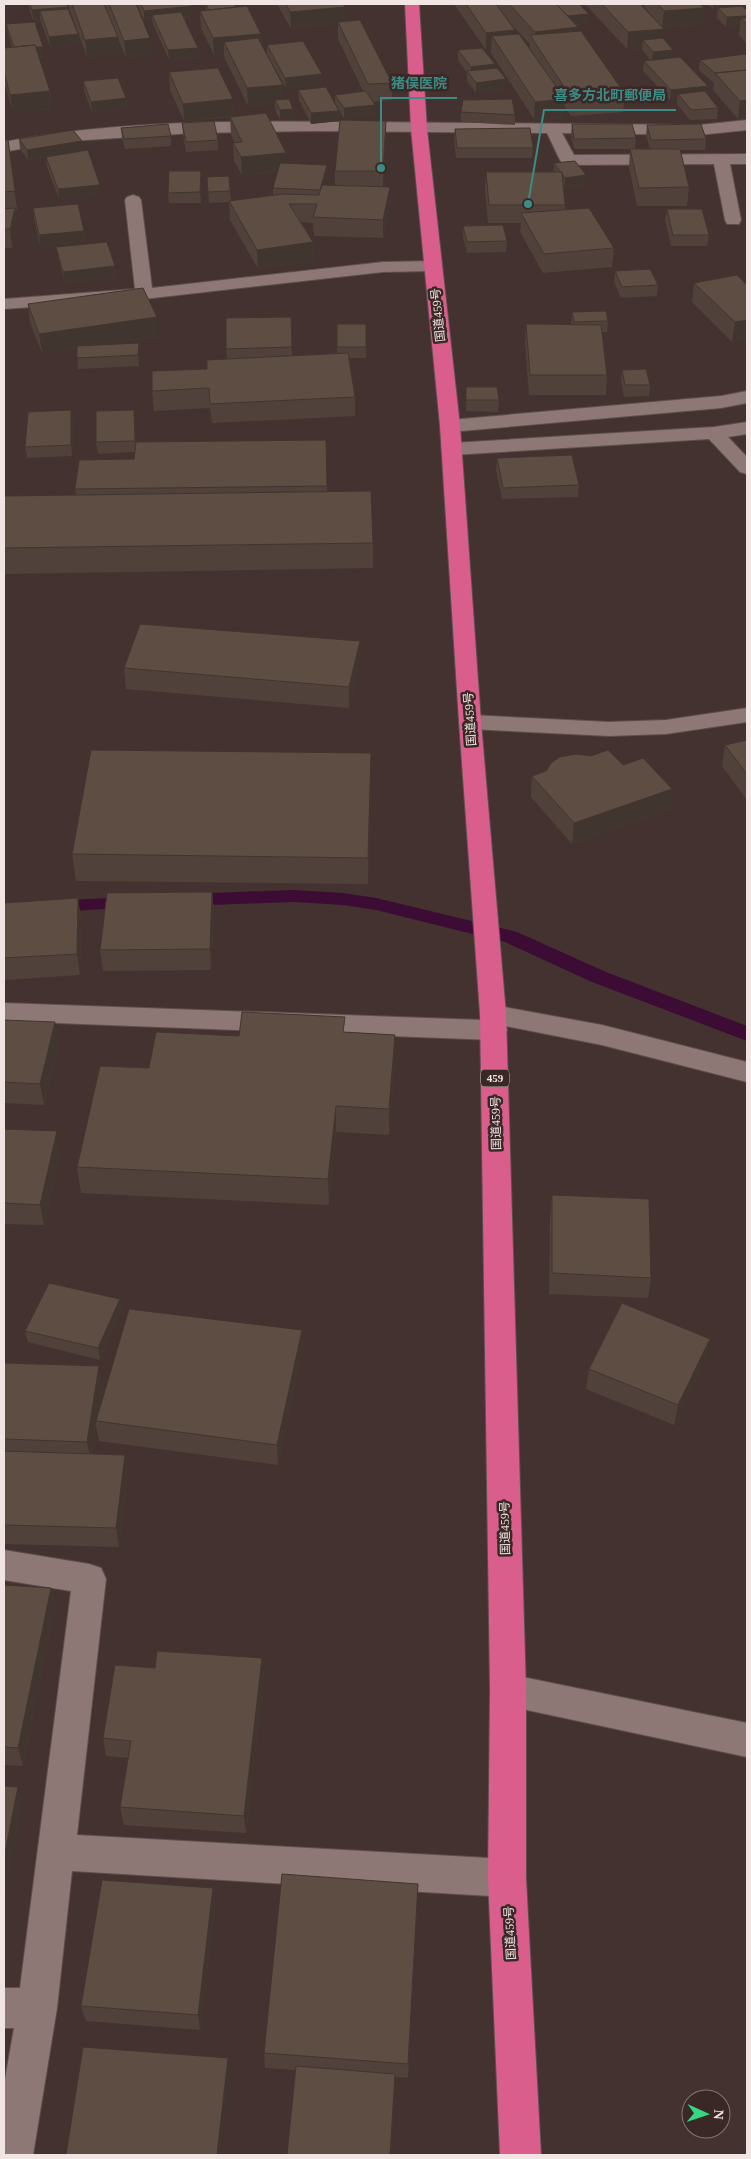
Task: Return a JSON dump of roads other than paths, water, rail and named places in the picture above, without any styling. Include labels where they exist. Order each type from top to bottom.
[{"type":"highway","name":"国道459号","points":[[412,4],[419,129],[451,438],[493,1022],[508,1690],[507,1878],[521,2155]]},
{"type":"street","points":[[4,147],[56,137],[194,128],[314,126],[419,129],[699,130],[747,125]]},
{"type":"street","points":[[553,130],[568,160],[747,159]]},
{"type":"street","points":[[721,159],[733,220]]},
{"type":"street","points":[[133,200],[144,294]]},
{"type":"street","points":[[4,304],[144,294],[383,267],[433,266]]},
{"type":"street","points":[[451,438],[747,397]]},
{"type":"street","points":[[451,438],[714,433],[747,428]]},
{"type":"street","points":[[714,433],[747,468]]},
{"type":"street","points":[[470,722],[609,729],[666,727],[747,716]]},
{"type":"street","points":[[4,1012],[493,1022],[602,1035],[747,1072]]},
{"type":"street","points":[[4,1565],[89,1579],[56,1852],[20,2008],[12,2155]]},
{"type":"street","points":[[508,1690],[747,1740]]},
{"type":"street","points":[[56,1852],[507,1878]]},
{"type":"waterway","points":[[185,900],[293,896],[343,899],[376,904],[510,937],[599,977],[747,1034]]},
{"type":"waterway","points":[[4,909],[132,903]]},
{"type":"place","name":"猪俣医院","points":[[381,168]]},
{"type":"place","name":"喜多方北町郵便局","points":[[528,204]]}]
